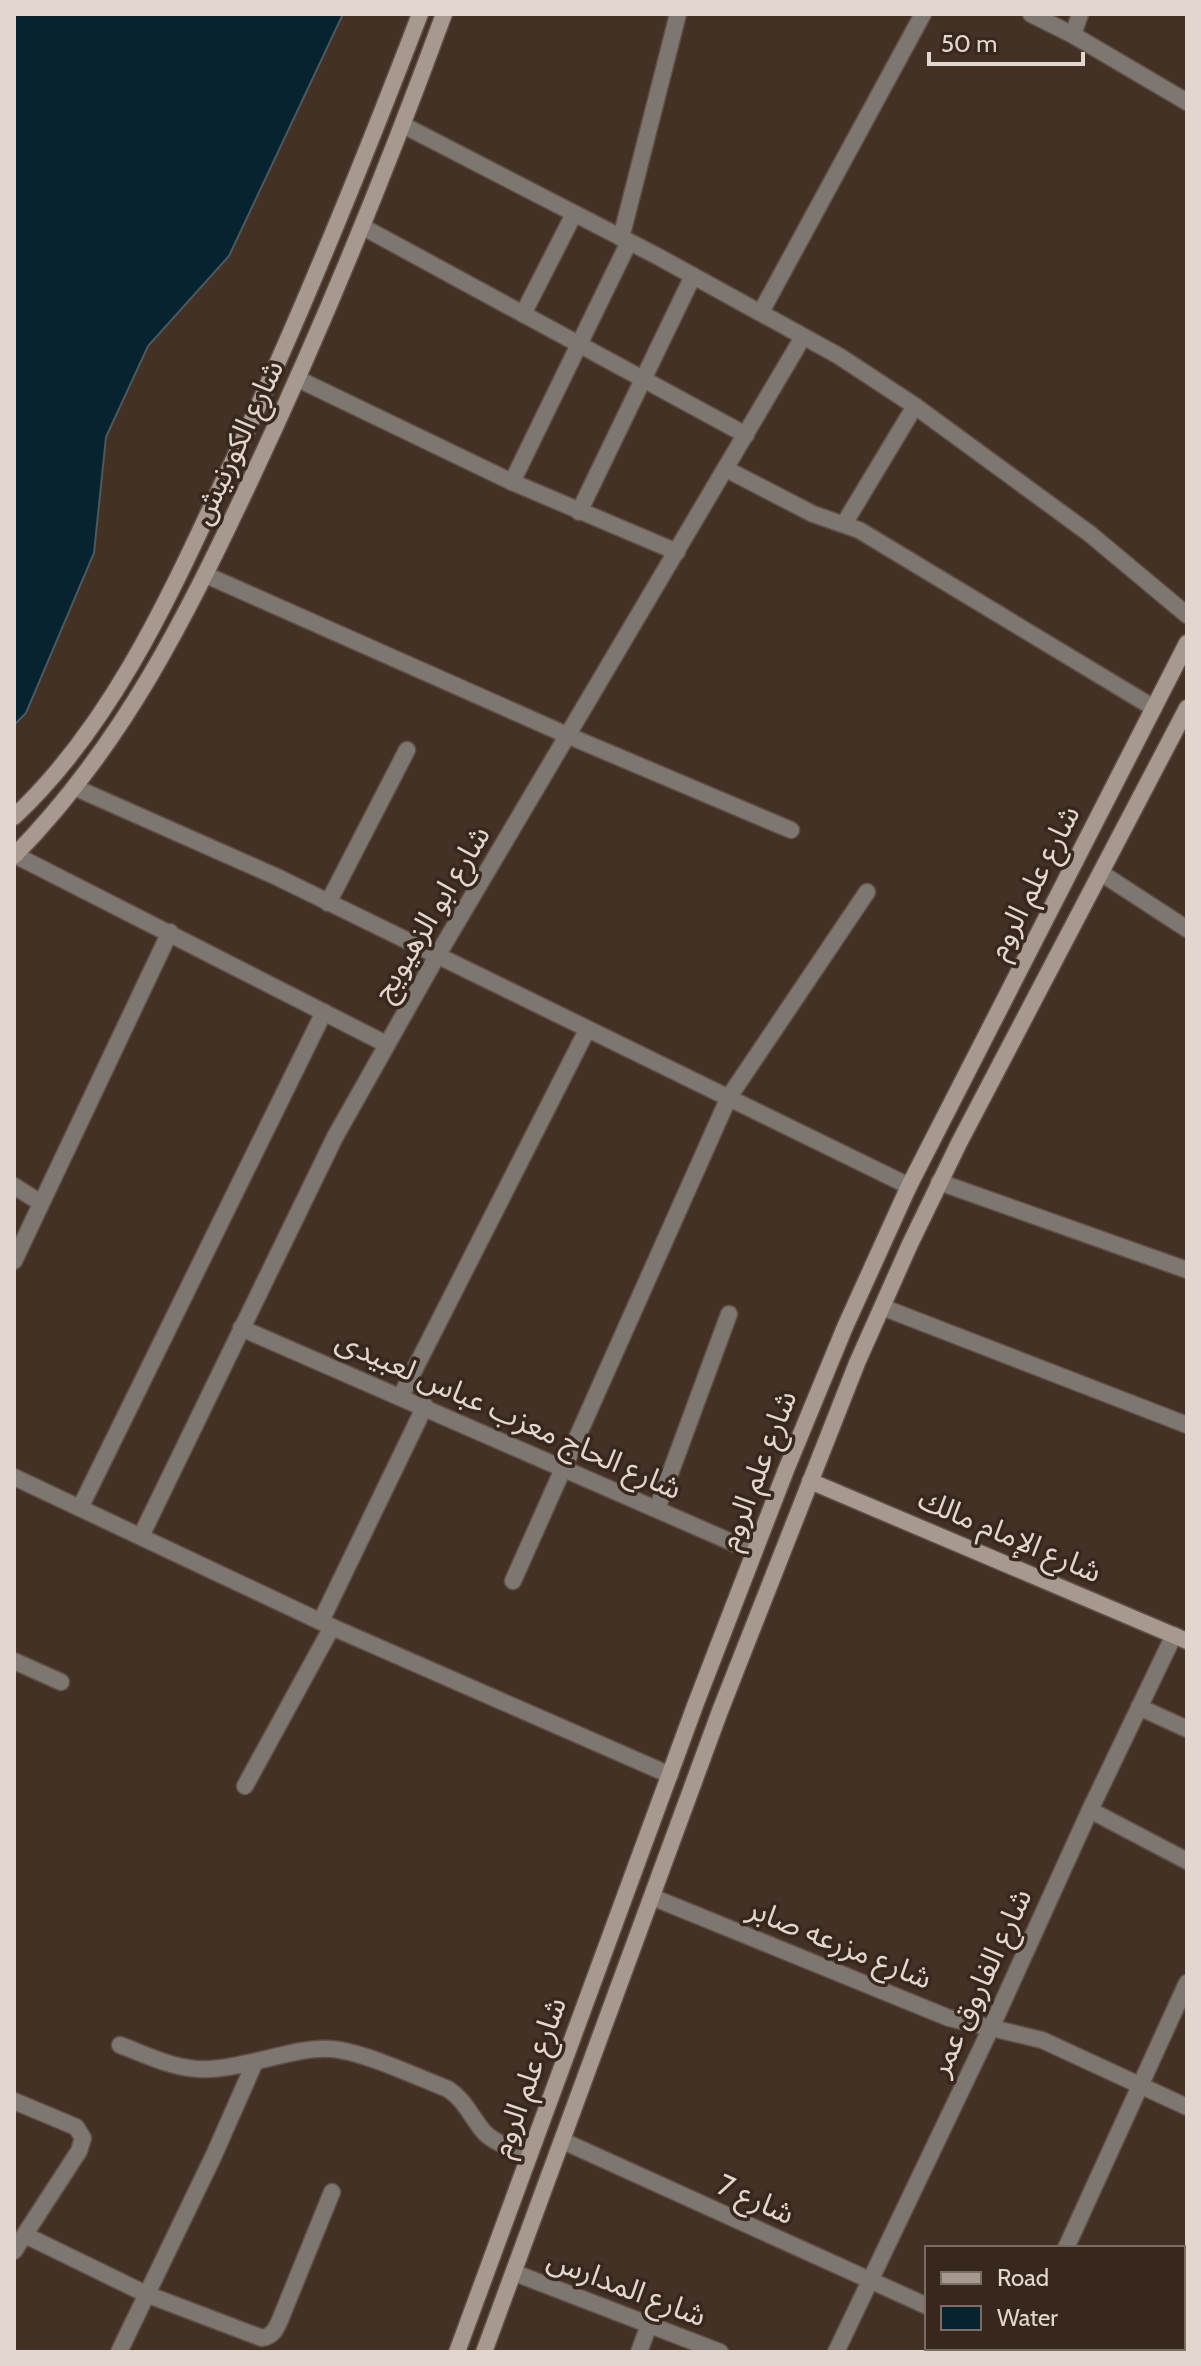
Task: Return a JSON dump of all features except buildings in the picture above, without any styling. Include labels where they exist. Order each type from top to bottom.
[{"type":"street","name":"شارع الكورنيش","points":[[14,817],[62,765],[101,712],[185,564],[277,369],[380,120],[420,14]]},
{"type":"street","name":"شارع الكورنيش","points":[[15,856],[76,788],[136,703],[206,575],[298,379],[363,227],[444,14]]},
{"type":"street","points":[[512,482],[579,345],[625,240],[678,14]]},
{"type":"street","points":[[761,312],[923,14]]},
{"type":"street","points":[[1031,14],[1187,102]]},
{"type":"street","points":[[1073,35],[1080,14]]},
{"type":"street","points":[[403,125],[839,356],[915,406],[1090,534],[1187,615]]},
{"type":"street","points":[[523,314],[574,214]]},
{"type":"street","points":[[363,227],[746,435]]},
{"type":"street","points":[[579,512],[693,276]]},
{"type":"street","name":"شارع ابو الزهيويج","points":[[141,1536],[335,1137],[386,1044],[803,337]]},
{"type":"street","points":[[298,379],[512,482],[677,552]]},
{"type":"street","points":[[844,524],[915,406]]},
{"type":"street","points":[[726,469],[813,514],[859,530],[1154,708]]},
{"type":"street","points":[[206,575],[569,736],[791,830]]},
{"type":"street","name":"شارع علم الروم","points":[[457,2352],[696,1703],[833,1355],[909,1186],[1187,643]]},
{"type":"street","name":"شارع علم الروم","points":[[484,2352],[720,1711],[882,1307],[939,1182],[1187,708]]},
{"type":"street","points":[[328,903],[407,750]]},
{"type":"street","points":[[76,788],[277,877],[909,1186]]},
{"type":"street","points":[[15,856],[386,1044]]},
{"type":"street","points":[[1101,873],[1187,929]]},
{"type":"street","points":[[513,1581],[729,1097],[867,892]]},
{"type":"street","points":[[14,1261],[170,932]]},
{"type":"street","points":[[1006,995],[1030,1009]]},
{"type":"street","points":[[80,1508],[324,1012]]},
{"type":"street","points":[[401,1396],[587,1030]]},
{"type":"street","points":[[939,1182],[1187,1270]]},
{"type":"street","points":[[14,1186],[41,1203]]},
{"type":"street","points":[[882,1307],[1187,1425]]},
{"type":"street","points":[[657,1509],[729,1314]]},
{"type":"street","name":"شارع الحاج معزب عباس لعبيدى","points":[[241,1328],[754,1552]]},
{"type":"street","points":[[245,1786],[326,1624],[425,1406]]},
{"type":"street","points":[[14,1477],[326,1624],[670,1775]]},
{"type":"street","name":"شارع الإمام مالك","points":[[810,1481],[1180,1638]]},
{"type":"street","name":"شارع الفاروق عمر","points":[[836,2352],[991,2028],[1139,1707],[1180,1638]]},
{"type":"street","points":[[14,1661],[61,1682]]},
{"type":"street","points":[[696,1703],[720,1711]]},
{"type":"street","points":[[1139,1707],[1187,1729]]},
{"type":"street","points":[[1090,1810],[1187,1861]]},
{"type":"street","name":"شارع مزرعه صابر","points":[[652,1897],[949,2018],[1042,2040],[1187,2107]]},
{"type":"street","points":[[1067,2246],[1187,1983]]},
{"type":"street","points":[[120,2045],[193,2069],[226,2067],[328,2048],[347,2051],[448,2089],[459,2096],[492,2139],[529,2155]]},
{"type":"street","points":[[119,2352],[255,2062]]},
{"type":"street","points":[[14,2101],[76,2127],[83,2138],[79,2151],[14,2251]]},
{"type":"street","name":"شارع 7","points":[[563,2141],[925,2305]]},
{"type":"street","points":[[25,2235],[146,2294],[262,2338],[269,2336],[280,2320],[332,2192]]},
{"type":"street","points":[[513,2200],[538,2208]]},
{"type":"street","name":"شارع المدارس","points":[[515,2273],[720,2352]]},
{"type":"street","points":[[639,2352],[649,2325]]},
{"type":"water","points":[[14,14],[343,14],[229,256],[148,346],[106,437],[94,553],[26,713],[14,725]]}]
